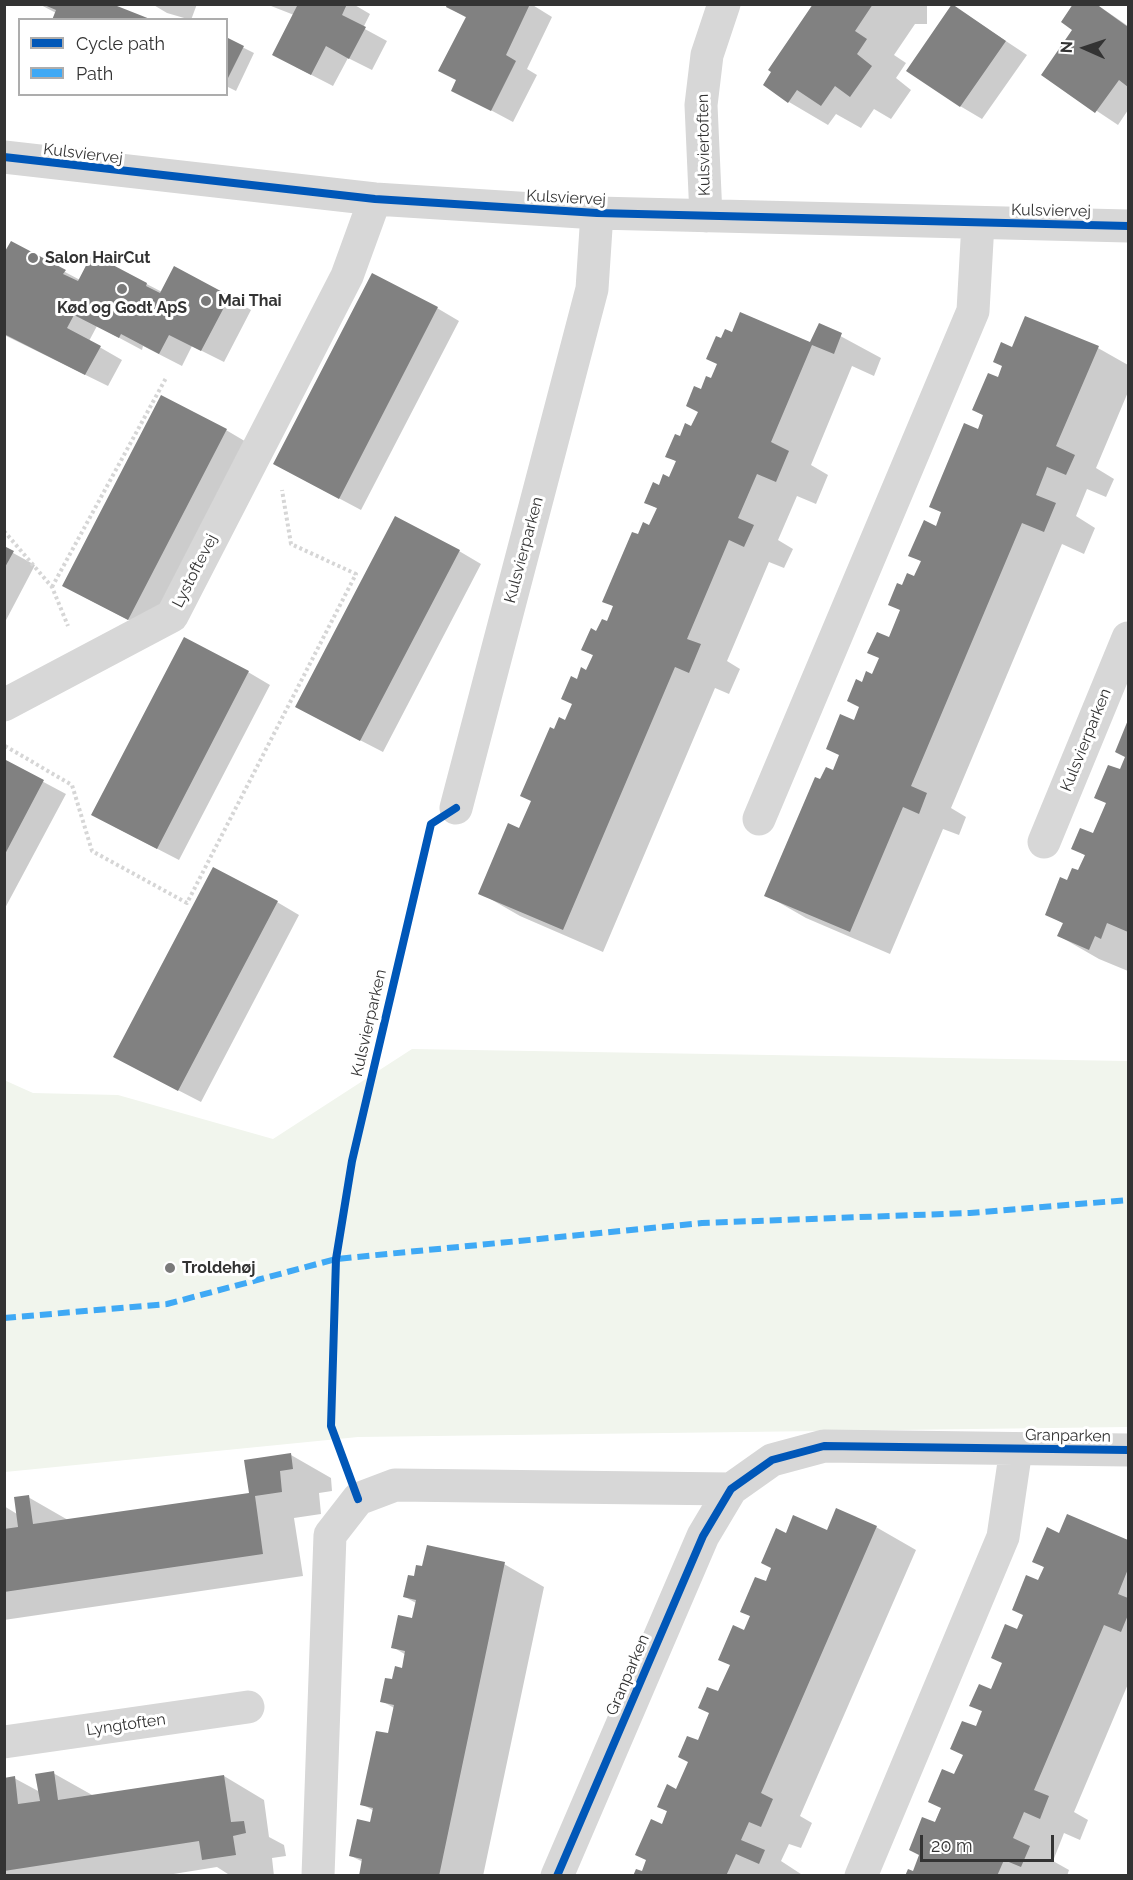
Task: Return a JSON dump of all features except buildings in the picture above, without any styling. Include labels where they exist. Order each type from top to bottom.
[{"type":"street","name":"Kulsviertoften","points":[[706,216],[701,105],[707,55],[724,4]]},
{"type":"street","name":"Kulsviervej","points":[[4,157],[375,199],[597,213],[1128,226]]},
{"type":"street","name":"Lystoftevej","points":[[4,705],[172,616],[347,276],[375,199]]},
{"type":"street","name":"Kulsvierparken","points":[[456,808],[592,290],[597,213]]},
{"type":"street","points":[[759,819],[973,311],[978,223]]},
{"type":"street","name":"Kulsvierparken","points":[[1044,842],[1128,638]]},
{"type":"street","name":"Granparken","points":[[557,1875],[703,1536],[731,1489],[772,1460],[824,1446],[1128,1450]]},
{"type":"street","name":"Granparken","points":[[861,1875],[1004,1537],[1016,1449]]},
{"type":"street","points":[[318,1875],[330,1535],[358,1498],[395,1485],[731,1489]]},
{"type":"street","name":"Lyngtoften","points":[[4,1742],[248,1707]]},
{"type":"path","points":[[52,587],[166,378]]},
{"type":"path","points":[[4,746],[72,785],[92,851],[188,903],[356,574],[291,544],[281,484],[248,468]]},
{"type":"path","points":[[4,531],[52,587],[83,663]]},
{"type":"shaded area","points":[[412,1049],[1128,1061],[1128,1427],[358,1437],[5,1472],[4,1080],[33,1093],[118,1095],[273,1139]]},
{"type":"marked path","points":[[4,1318],[167,1304],[336,1259],[702,1223],[970,1213],[1128,1200]]},
{"type":"cycle path","points":[[4,157],[375,199],[597,213],[1128,226]]},
{"type":"cycle path","points":[[358,1499],[331,1426],[336,1259],[352,1161],[431,824],[456,808]]},
{"type":"cycle path","points":[[557,1876],[703,1536],[731,1489],[772,1460],[824,1446],[1128,1450]]},
{"type":"place","name":"Salon HairCut","points":[[33,258]]},
{"type":"place","name":"Kød og Godt ApS","points":[[122,289]]},
{"type":"place","name":"Mai Thai","points":[[206,301]]},
{"type":"place","name":"Troldehøj","points":[[170,1268]]}]
